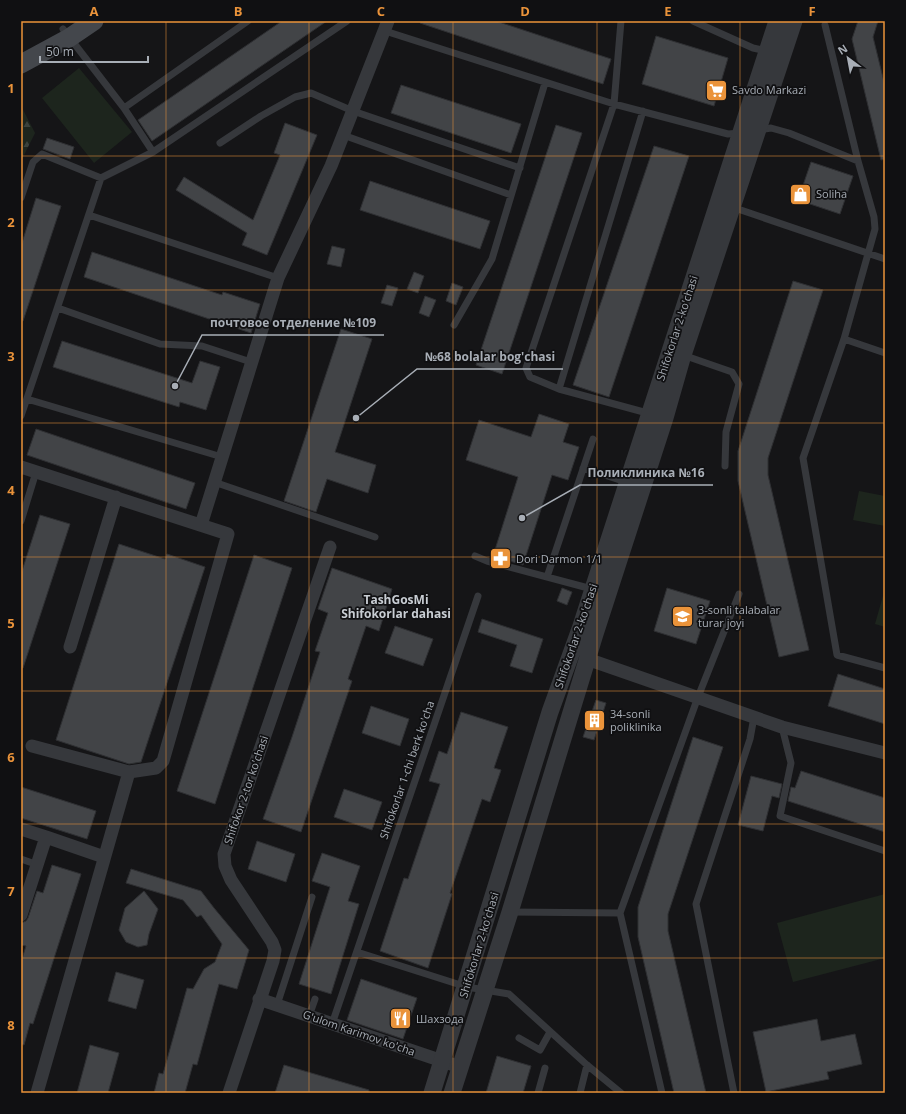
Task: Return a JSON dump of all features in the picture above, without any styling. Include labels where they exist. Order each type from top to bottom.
[{"type":"main road","points":[[21,52],[69,29],[94,21]]},
{"type":"main road","points":[[21,64],[69,29]]},
{"type":"street","name":"Shifokorlar 2-ko'chasi","points":[[432,1093],[467,987],[548,720],[626,482],[657,416],[683,355],[725,205],[740,133],[777,21]]},
{"type":"street","name":"Shifokorlar 2-ko'chasi","points":[[452,1093],[510,912],[587,659],[657,416],[725,205],[759,130],[794,21]]},
{"type":"street","points":[[201,525],[278,278],[331,166],[386,26]]},
{"type":"street","points":[[21,467],[228,534],[163,761],[156,768],[146,771],[129,772],[32,746]]},
{"type":"street","points":[[70,647],[116,498]]},
{"type":"street","name":"Shifokor 2-tor ko'chasi","points":[[229,1093],[259,999],[273,961],[275,950],[272,942],[231,880],[225,866],[224,854],[330,547]]},
{"type":"street","points":[[587,659],[782,727],[885,753]]},
{"type":"street","points":[[37,1093],[129,772]]},
{"type":"street","points":[[21,829],[104,857]]},
{"type":"street","points":[[21,915],[46,837]]},
{"type":"street","name":"G'ulom Karimov ko'cha","points":[[259,999],[460,1067]]},
{"type":"lane","points":[[124,108],[248,21]]},
{"type":"lane","points":[[21,416],[101,178],[152,152],[347,21]]},
{"type":"lane","points":[[621,21],[614,104],[526,368],[530,376],[559,389],[657,416]]},
{"type":"lane","points":[[693,21],[753,48],[768,52]]},
{"type":"lane","points":[[825,25],[858,161],[874,217],[875,229],[844,339],[803,458],[837,655],[885,668]]},
{"type":"lane","points":[[386,26],[545,83],[614,104],[728,134],[771,128],[789,133],[858,161]]},
{"type":"lane","points":[[69,29],[124,108],[152,152]]},
{"type":"lane","points":[[454,325],[492,259],[545,83]]},
{"type":"lane","points":[[220,143],[261,116],[295,97],[311,93],[353,111],[520,168]]},
{"type":"lane","points":[[559,389],[643,111]]},
{"type":"lane","points":[[343,135],[511,195]]},
{"type":"lane","points":[[21,198],[33,162],[42,154],[101,178]]},
{"type":"lane","points":[[725,205],[885,259]]},
{"type":"lane","points":[[89,215],[278,278]]},
{"type":"lane","points":[[58,308],[160,344],[202,346],[252,362]]},
{"type":"lane","points":[[844,339],[885,353]]},
{"type":"lane","points":[[683,355],[732,372],[739,384],[726,432],[725,466]]},
{"type":"lane","points":[[27,399],[222,457]]},
{"type":"lane","points":[[547,577],[593,438]]},
{"type":"lane","points":[[583,468],[626,482]]},
{"type":"lane","points":[[21,521],[36,472]]},
{"type":"lane","points":[[214,482],[374,537]]},
{"type":"lane","points":[[475,556],[592,589]]},
{"type":"lane","points":[[662,1093],[620,913],[698,697],[739,594]]},
{"type":"lane","name":"Shifokorlar 1-chi berk ko'cha","points":[[332,1024],[478,596]]},
{"type":"lane","points":[[734,1093],[696,904],[750,739],[754,717]]},
{"type":"lane","points":[[782,727],[791,763],[780,816],[885,851]]},
{"type":"lane","points":[[21,859],[38,864]]},
{"type":"lane","points":[[277,1005],[312,897]]},
{"type":"lane","points":[[510,912],[620,913]]},
{"type":"lane","points":[[357,952],[467,987],[509,994],[620,1093]]},
{"type":"lane","points":[[309,1016],[315,999]]},
{"type":"lane","points":[[518,1038],[540,1050],[550,1032]]},
{"type":"lane","points":[[580,1093],[587,1065]]},
{"type":"lane","points":[[538,1093],[545,1068]]},
{"type":"green space","points":[[79,68],[132,132],[94,163],[42,98]]},
{"type":"green space","points":[[21,106],[35,133],[21,161]]},
{"type":"green space","points":[[859,491],[885,496],[885,526],[853,520]]},
{"type":"green space","points":[[885,589],[885,627],[875,624]]},
{"type":"green space","points":[[885,894],[885,958],[793,982],[777,923]]},
{"type":"building","points":[[282,21],[327,21],[152,141],[138,120]]},
{"type":"building","points":[[421,21],[496,21],[611,59],[603,84],[420,23]]},
{"type":"building","points":[[858,21],[878,21],[873,37],[885,86],[885,159],[881,160],[852,39]]},
{"type":"building","points":[[656,36],[728,58],[714,106],[642,84]]},
{"type":"building","points":[[401,85],[521,124],[511,153],[391,113]]},
{"type":"building","points":[[285,123],[317,135],[267,255],[242,245],[247,233],[176,190],[184,177],[253,220],[280,155],[274,153]]},
{"type":"building","points":[[556,125],[582,133],[502,374],[476,365]]},
{"type":"building","points":[[47,138],[74,147],[70,159],[43,149]]},
{"type":"building","points":[[654,146],[689,156],[609,397],[573,385]]},
{"type":"building","points":[[811,162],[853,176],[840,214],[798,200]]},
{"type":"building","points":[[370,181],[490,221],[480,249],[360,210]]},
{"type":"building","points":[[36,198],[61,206],[23,321],[21,321],[21,246]]},
{"type":"building","points":[[332,246],[345,249],[341,267],[327,264]]},
{"type":"building","points":[[92,252],[222,295],[223,292],[260,304],[251,333],[84,277]]},
{"type":"building","points":[[414,272],[424,276],[418,293],[407,289]]},
{"type":"building","points":[[793,281],[823,290],[768,458],[768,475],[809,650],[779,657],[738,481],[738,451]]},
{"type":"building","points":[[452,283],[463,287],[456,305],[446,301]]},
{"type":"building","points":[[387,285],[398,288],[392,306],[381,303]]},
{"type":"building","points":[[425,296],[436,300],[429,317],[419,313]]},
{"type":"building","points":[[341,329],[372,339],[335,452],[376,465],[368,493],[327,479],[316,512],[284,501]]},
{"type":"building","points":[[62,341],[192,383],[200,361],[220,367],[206,410],[180,402],[179,407],[53,367]]},
{"type":"building","points":[[539,414],[569,424],[563,442],[579,447],[568,480],[552,475],[523,565],[493,556],[518,477],[466,460],[479,420],[531,437]]},
{"type":"building","points":[[36,429],[195,483],[186,509],[27,455]]},
{"type":"building","points":[[40,515],[70,524],[23,668],[21,668],[21,574]]},
{"type":"building","points":[[119,544],[165,559],[167,554],[205,567],[141,762],[129,764],[56,740]]},
{"type":"building","points":[[254,555],[292,568],[215,804],[177,791]]},
{"type":"building","points":[[332,568],[392,589],[379,631],[366,626],[348,679],[352,681],[301,832],[263,819],[320,652],[315,651],[328,613],[318,609]]},
{"type":"building","points":[[562,588],[572,592],[567,605],[557,601]]},
{"type":"building","name":"3-sonli talabalar turar joyi","points":[[667,588],[710,601],[696,644],[654,631]]},
{"type":"building","points":[[482,619],[543,639],[532,673],[510,666],[517,645],[478,632]]},
{"type":"building","points":[[395,626],[433,639],[423,666],[385,653]]},
{"type":"building","points":[[838,674],[885,689],[885,724],[828,706]]},
{"type":"building","name":"34-sonli poliklinika","points":[[596,700],[606,703],[594,740],[583,737]]},
{"type":"building","points":[[371,706],[409,719],[400,746],[362,733]]},
{"type":"building","points":[[461,712],[508,727],[494,768],[501,770],[490,802],[482,799],[450,893],[452,894],[428,968],[380,951],[404,878],[408,879],[440,784],[429,781],[439,751],[447,754]]},
{"type":"building","points":[[693,737],[723,747],[668,914],[668,931],[706,1093],[674,1093],[638,937],[638,907]]},
{"type":"building","points":[[801,771],[885,798],[885,832],[788,801],[791,787],[795,788]]},
{"type":"building","points":[[751,776],[782,784],[779,798],[772,796],[763,831],[738,825]]},
{"type":"building","points":[[21,787],[96,811],[87,839],[21,818]]},
{"type":"building","points":[[344,789],[382,802],[372,830],[334,817]]},
{"type":"building","points":[[257,841],[295,854],[286,882],[248,869]]},
{"type":"building","points":[[322,853],[360,866],[348,901],[359,904],[331,994],[299,984],[330,887],[312,881]]},
{"type":"building","points":[[52,865],[81,874],[33,1024],[30,1023],[24,1045],[21,1044],[21,962],[26,946],[21,945],[21,923],[26,921],[28,918],[37,891],[43,893]]},
{"type":"building","points":[[131,869],[201,891],[249,950],[237,989],[219,984],[197,1065],[193,1064],[185,1093],[154,1093],[159,1073],[163,1074],[187,988],[193,989],[204,969],[215,962],[222,944],[201,915],[197,917],[183,900],[126,883]]},
{"type":"building","points":[[144,891],[158,909],[149,934],[147,945],[138,947],[126,942],[119,930],[125,908]]},
{"type":"building","points":[[116,972],[144,980],[136,1009],[108,1001]]},
{"type":"building","points":[[361,979],[417,998],[403,1039],[347,1020]]},
{"type":"building","points":[[817,1019],[821,1041],[855,1034],[862,1064],[827,1072],[829,1079],[766,1092],[753,1032]]},
{"type":"building","points":[[90,1045],[119,1053],[108,1093],[77,1093]]},
{"type":"building","points":[[497,1056],[531,1066],[523,1093],[486,1093]]},
{"type":"building","points":[[284,1065],[369,1090],[369,1093],[275,1093]]},
{"type":"place","name":"Savdo Markazi","points":[[716,90]]},
{"type":"place","name":"Soliha","points":[[800,194]]},
{"type":"place","name":"почтовое отделение №109","points":[[175,386]]},
{"type":"place","name":"№68 bolalar bog'chasi","points":[[356,418]]},
{"type":"place","name":"Поликлиника №16","points":[[522,518]]},
{"type":"place","name":"Dori Darmon 1/1","points":[[500,559]]},
{"type":"place","name":"3-sonli talabalar turar joyi","points":[[682,616]]},
{"type":"place","name":"34-sonli poliklinika","points":[[595,720]]},
{"type":"place","name":"Шахзода","points":[[401,1019]]},
{"type":"district","name":"TashGosMi Shifokorlar dahasi","points":[[396,607]]}]
